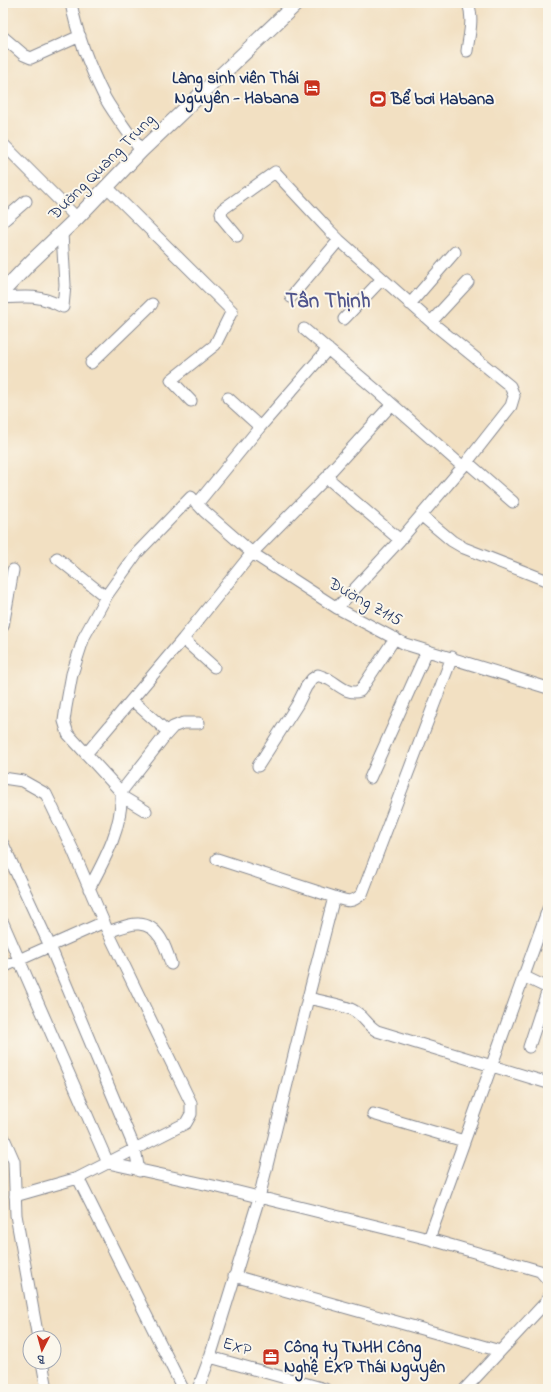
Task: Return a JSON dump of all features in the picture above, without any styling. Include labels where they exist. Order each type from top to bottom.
[{"type":"main road","name":"Đường Quang Trung","points":[[3,291],[77,218],[141,151],[297,3]]},
{"type":"street","points":[[71,3],[74,18],[88,59],[106,98],[141,151]]},
{"type":"street","points":[[467,51],[471,26],[471,14],[468,3]]},
{"type":"street","points":[[3,37],[24,55],[31,58],[80,36]]},
{"type":"street","points":[[3,144],[77,218]]},
{"type":"street","points":[[237,236],[222,218],[221,214],[223,209],[275,172],[328,230],[410,304],[510,386],[514,396],[511,406],[464,464],[400,540],[337,608]]},
{"type":"street","points":[[106,187],[232,311],[215,345],[171,380],[191,401]]},
{"type":"street","points":[[3,221],[26,201]]},
{"type":"street","points":[[3,298],[29,296],[42,298],[63,306],[64,285],[62,233]]},
{"type":"street","points":[[291,297],[339,240]]},
{"type":"street","points":[[410,304],[455,252]]},
{"type":"street","points":[[344,319],[382,279]]},
{"type":"street","points":[[431,322],[468,282]]},
{"type":"street","points":[[91,363],[152,304]]},
{"type":"street","points":[[304,329],[464,464],[513,502]]},
{"type":"street","points":[[146,811],[121,794],[68,734],[64,721],[72,674],[84,637],[106,597],[137,554],[194,501],[328,349]]},
{"type":"street","points":[[228,398],[260,427]]},
{"type":"street","points":[[86,754],[183,639],[252,553],[329,475],[392,404]]},
{"type":"street","points":[[329,475],[330,481],[400,540]]},
{"type":"street","name":"Đường Z115","points":[[194,501],[252,553],[337,608],[405,644],[452,657],[548,688]]},
{"type":"street","points":[[421,515],[452,541],[464,548],[488,556],[548,581]]},
{"type":"street","points":[[57,558],[106,597]]},
{"type":"street","points":[[3,626],[13,570]]},
{"type":"street","points":[[258,766],[297,705],[312,678],[318,675],[330,680],[348,691],[354,693],[360,691],[395,638]]},
{"type":"street","points":[[183,639],[214,666]]},
{"type":"street","points":[[370,778],[427,651]]},
{"type":"street","points":[[216,859],[348,902],[356,899],[362,894],[452,657]]},
{"type":"street","points":[[132,700],[168,732]]},
{"type":"street","points":[[89,889],[108,853],[120,813],[121,794],[173,727],[183,723],[199,722]]},
{"type":"street","points":[[3,778],[23,781],[46,794],[72,848],[106,927],[191,1103],[190,1114],[186,1123],[78,1178],[16,1196]]},
{"type":"street","points":[[3,844],[50,946],[135,1149],[139,1171]]},
{"type":"street","points":[[198,1389],[210,1357],[259,1198],[334,897]]},
{"type":"street","points":[[429,1239],[548,909]]},
{"type":"street","points":[[3,923],[108,1163]]},
{"type":"street","points":[[3,967],[50,946],[106,927],[140,924],[150,928],[158,934],[164,944],[171,964]]},
{"type":"street","points":[[523,976],[548,989],[529,1047]]},
{"type":"street","points":[[308,998],[347,1008],[356,1012],[370,1027],[376,1031],[548,1083]]},
{"type":"street","points":[[373,1114],[464,1141]]},
{"type":"street","points":[[3,1136],[14,1161],[16,1215],[37,1330]]},
{"type":"street","points":[[108,1163],[139,1171],[218,1187],[429,1239],[540,1271],[548,1280]]},
{"type":"street","points":[[78,1178],[183,1389]]},
{"type":"street","points":[[234,1276],[500,1351]]},
{"type":"street","points":[[465,1389],[546,1302],[548,1297]]},
{"type":"street","name":"EXP","points":[[210,1357],[325,1389]]},
{"type":"street","points":[[43,1370],[47,1389]]},
{"type":"place","name":"Làng sinh viên Thái Nguyên - Habana","points":[[312,88]]},
{"type":"place","name":"Bể bơi Habana","points":[[378,99]]},
{"type":"place","name":"Công ty TNHH Công Nghệ EXP Thái Nguyên","points":[[271,1357]]},
{"type":"district","name":"Tân Thịnh","points":[[328,302]]}]
